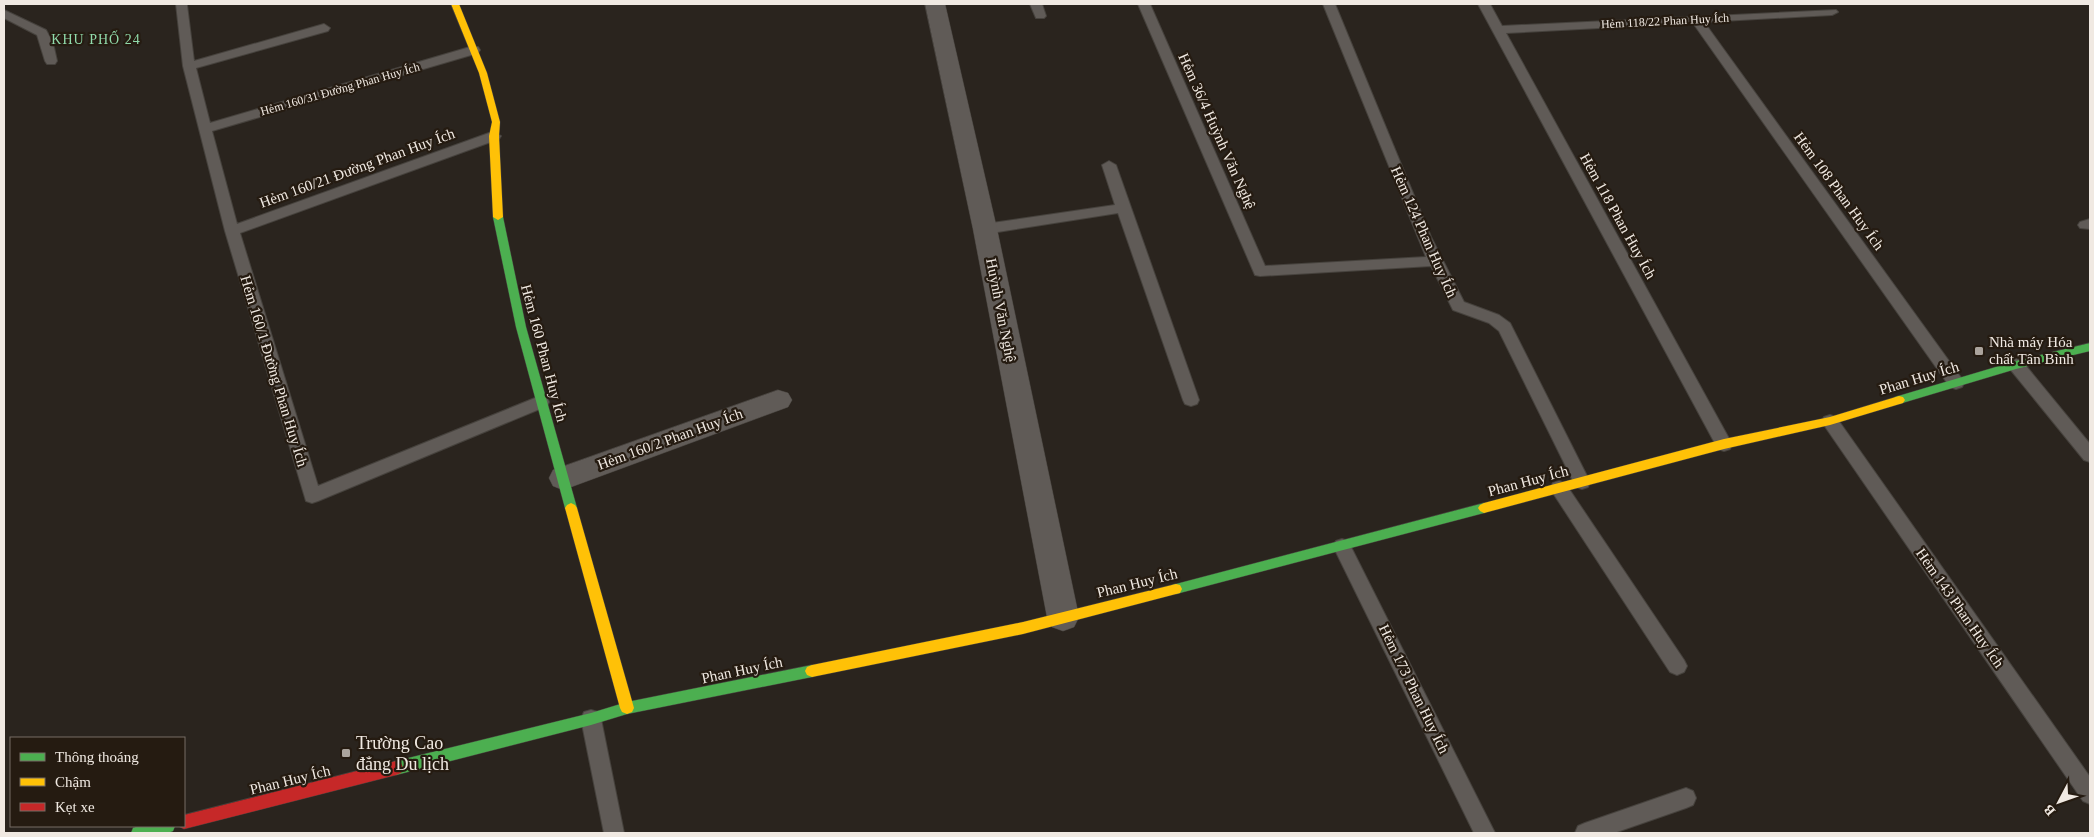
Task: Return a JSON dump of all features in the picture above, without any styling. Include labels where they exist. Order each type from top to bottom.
[{"type":"main road","name":"Hẻm 160 Phan Huy Ích","points":[[455,4],[483,73],[496,122],[494,136],[497,213],[505,260],[541,402],[627,708]]},
{"type":"main road","name":"Phan Huy Ích","points":[[185,822],[591,719],[627,708],[1023,628],[1342,546],[1724,444],[1830,421],[2016,365],[2090,346]]},
{"type":"main road","points":[[138,833],[164,827]]},
{"type":"street","name":"Huỳnh Văn Nghệ","points":[[935,4],[985,229],[1063,617]]},
{"type":"street","name":"Hẻm 160/2 Phan Huy Ích","points":[[563,478],[778,400]]},
{"type":"lane","points":[[1036,4],[1040,16]]},
{"type":"lane","name":"Hẻm 36/4 Huỳnh Văn Nghệ","points":[[1144,4],[1260,271]]},
{"type":"lane","name":"Hẻm 124 Phan Huy Ích","points":[[1329,4],[1424,237],[1458,306],[1494,319],[1505,327],[1582,482]]},
{"type":"lane","name":"Hẻm 118 Phan Huy Ích","points":[[1484,4],[1724,444]]},
{"type":"lane","name":"Hẻm 160/1 Đường Phan Huy Ích","points":[[180,5],[189,66],[232,231],[312,496],[541,402]]},
{"type":"lane","name":"Hẻm 118/22 Phan Huy Ích","points":[[1498,30],[1832,12]]},
{"type":"lane","points":[[4,14],[42,33],[47,43],[51,61]]},
{"type":"lane","name":"Hẻm 108 Phan Huy Ích","points":[[1696,19],[1956,383]]},
{"type":"lane","points":[[189,66],[324,28]]},
{"type":"lane","name":"Hẻm 160/31 Đường Phan Huy Ích","points":[[205,129],[474,50]]},
{"type":"lane","name":"Hẻm 160/21 Đường Phan Huy Ích","points":[[232,231],[494,136]]},
{"type":"lane","points":[[1109,165],[1190,400]]},
{"type":"lane","points":[[985,229],[1123,208]]},
{"type":"lane","points":[[1260,271],[1436,261]]},
{"type":"lane","points":[[2016,365],[2090,455]]},
{"type":"lane","name":"Hẻm 143 Phan Huy Ích","points":[[1830,421],[2090,794]]},
{"type":"lane","points":[[1559,488],[1676,666]]},
{"type":"lane","name":"Hẻm 173 Phan Huy Ích","points":[[1342,546],[1485,833]]},
{"type":"lane","points":[[591,719],[614,833]]},
{"type":"lane","points":[[1585,833],[1686,798]]},
{"type":"traffic: fast","points":[[498,217],[521,327],[571,508]]},
{"type":"traffic: fast","points":[[1899,400],[2016,365],[2090,347]]},
{"type":"traffic: fast","points":[[1176,589],[1484,508]]},
{"type":"traffic: fast","points":[[396,768],[591,719],[627,708],[812,671]]},
{"type":"traffic: fast","points":[[138,833],[164,827]]},
{"type":"traffic: slow","points":[[455,4],[483,73],[496,122],[494,136],[498,217]]},
{"type":"traffic: slow","points":[[1484,508],[1724,444],[1830,421],[1899,400]]},
{"type":"traffic: slow","points":[[571,508],[627,708]]},
{"type":"traffic: slow","points":[[812,671],[1023,628],[1176,589]]},
{"type":"traffic: jam","points":[[185,822],[396,768]]},
{"type":"place","name":"Nhà máy Hóa chất Tân Bình","points":[[1979,351]]},
{"type":"place","name":"Trường Cao đẳng Du lịch","points":[[346,753]]},
{"type":"district","name":"KHU PHỐ 24","points":[[96,39]]}]
